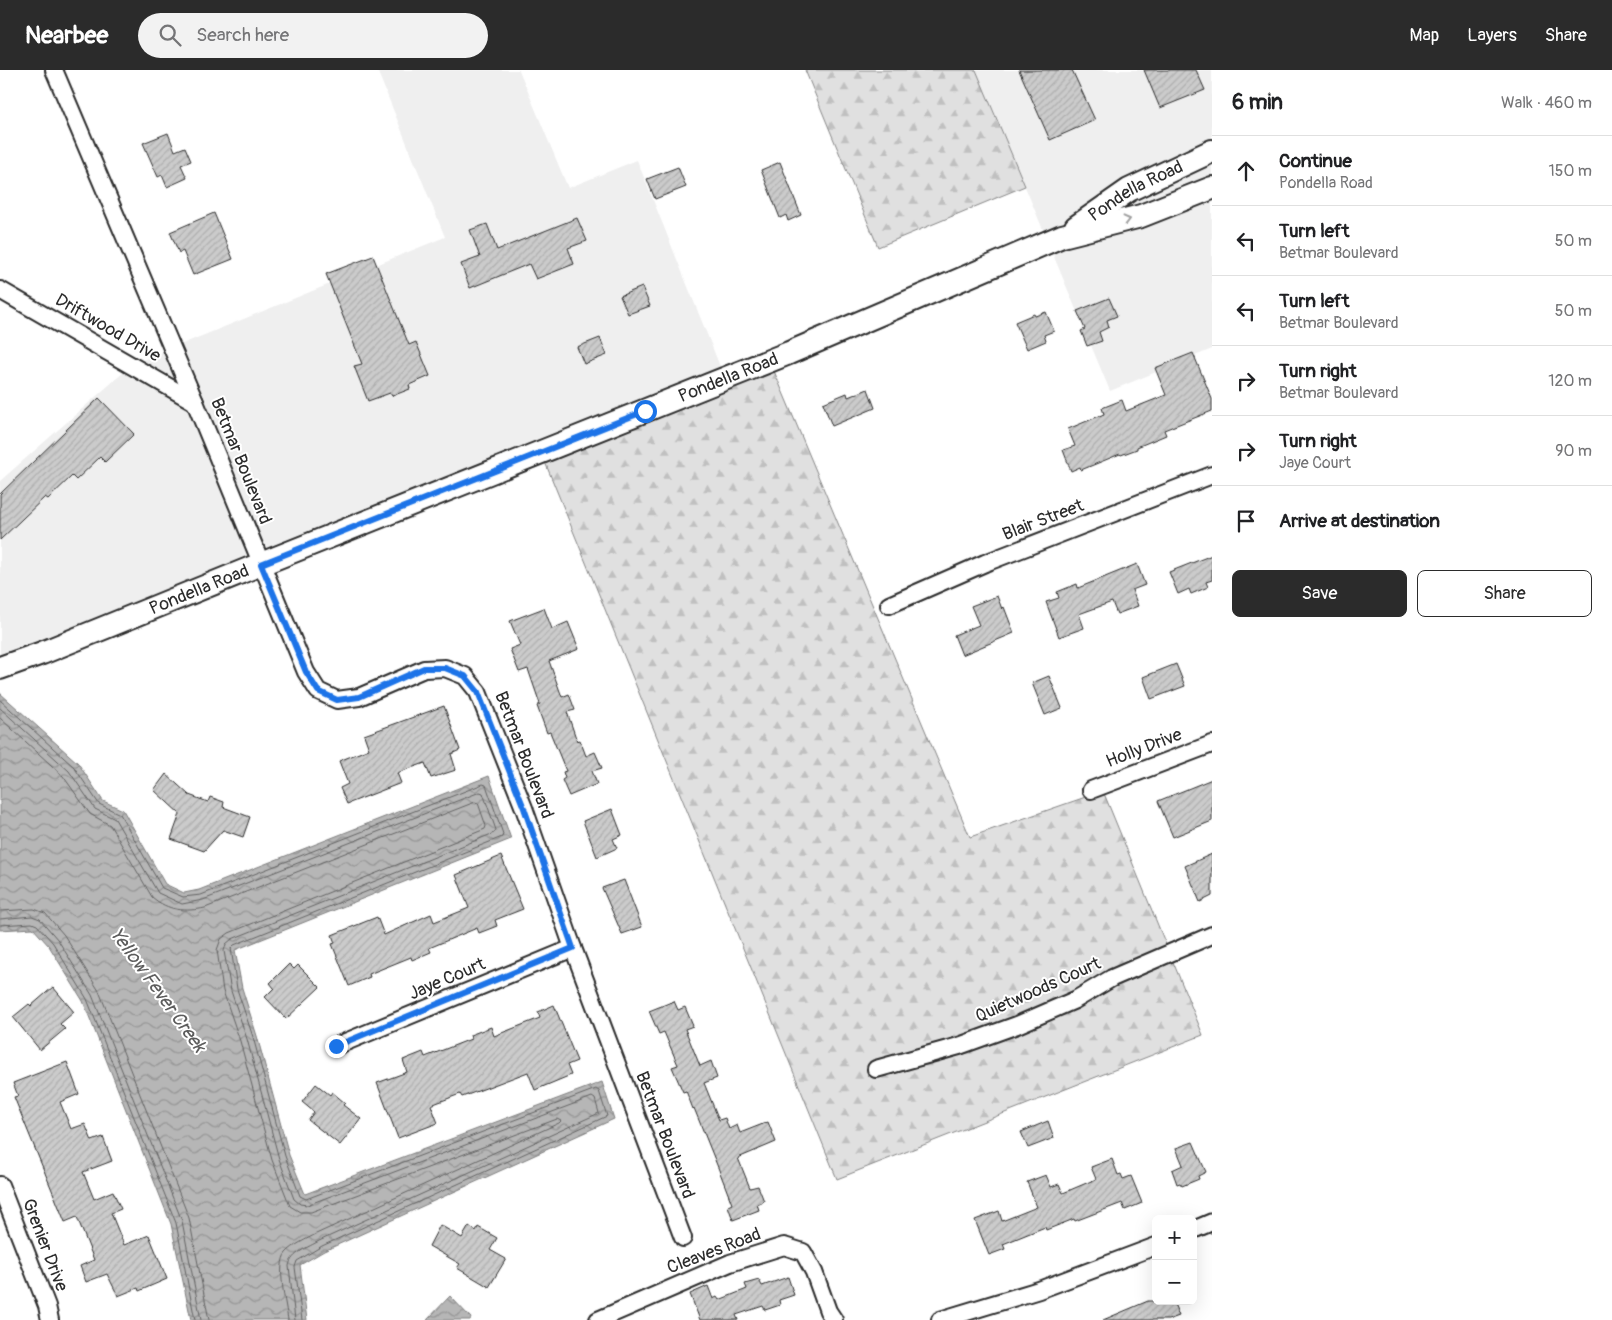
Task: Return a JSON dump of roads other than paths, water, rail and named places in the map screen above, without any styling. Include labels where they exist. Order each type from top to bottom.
[{"type":"main road","name":"Pondella Road","points":[[1062,236],[1129,190],[1212,150]]},
{"type":"main road","name":"Pondella Road","points":[[0,668],[42,654],[261,564],[789,353],[1062,236],[1141,216],[1212,188]]},
{"type":"street","name":"Betmar Boulevard","points":[[54,70],[306,672],[318,691],[337,700],[359,697],[424,668],[445,668],[465,676],[478,692],[524,808],[573,948],[683,1238]]},
{"type":"street","name":"Driftwood Drive","points":[[0,290],[194,402]]},
{"type":"street","name":"Blair Street","points":[[889,605],[985,563],[1212,476]]},
{"type":"street","name":"Holly Drive","points":[[1091,790],[1212,744]]},
{"type":"street","name":"Quietwoods Court","points":[[876,1068],[959,1046],[1017,1025],[1075,1000],[1112,978],[1212,935]]},
{"type":"street","name":"Jaye Court","points":[[336,1046],[573,948]]},
{"type":"street","name":"Grenier Drive","points":[[0,1186],[47,1306],[50,1320]]},
{"type":"street","points":[[1197,1228],[1212,1222]]},
{"type":"street","name":"Cleaves Road","points":[[598,1320],[730,1264],[784,1246],[804,1252],[814,1272],[828,1311],[834,1320]]},
{"type":"street","points":[[940,1320],[1040,1290],[1152,1248]]},
{"type":"water","name":"Yellow Fever Creek","points":[[0,693],[78,763],[103,801],[123,810],[165,884],[184,893],[199,890],[489,776],[511,839],[235,950],[242,988],[289,1155],[305,1194],[602,1082],[614,1119],[324,1251],[300,1265],[307,1320],[191,1320],[171,1224],[83,1001],[49,946],[33,928],[0,930]]},
{"type":"water","points":[[450,1296],[471,1318],[470,1320],[427,1320]]}]
